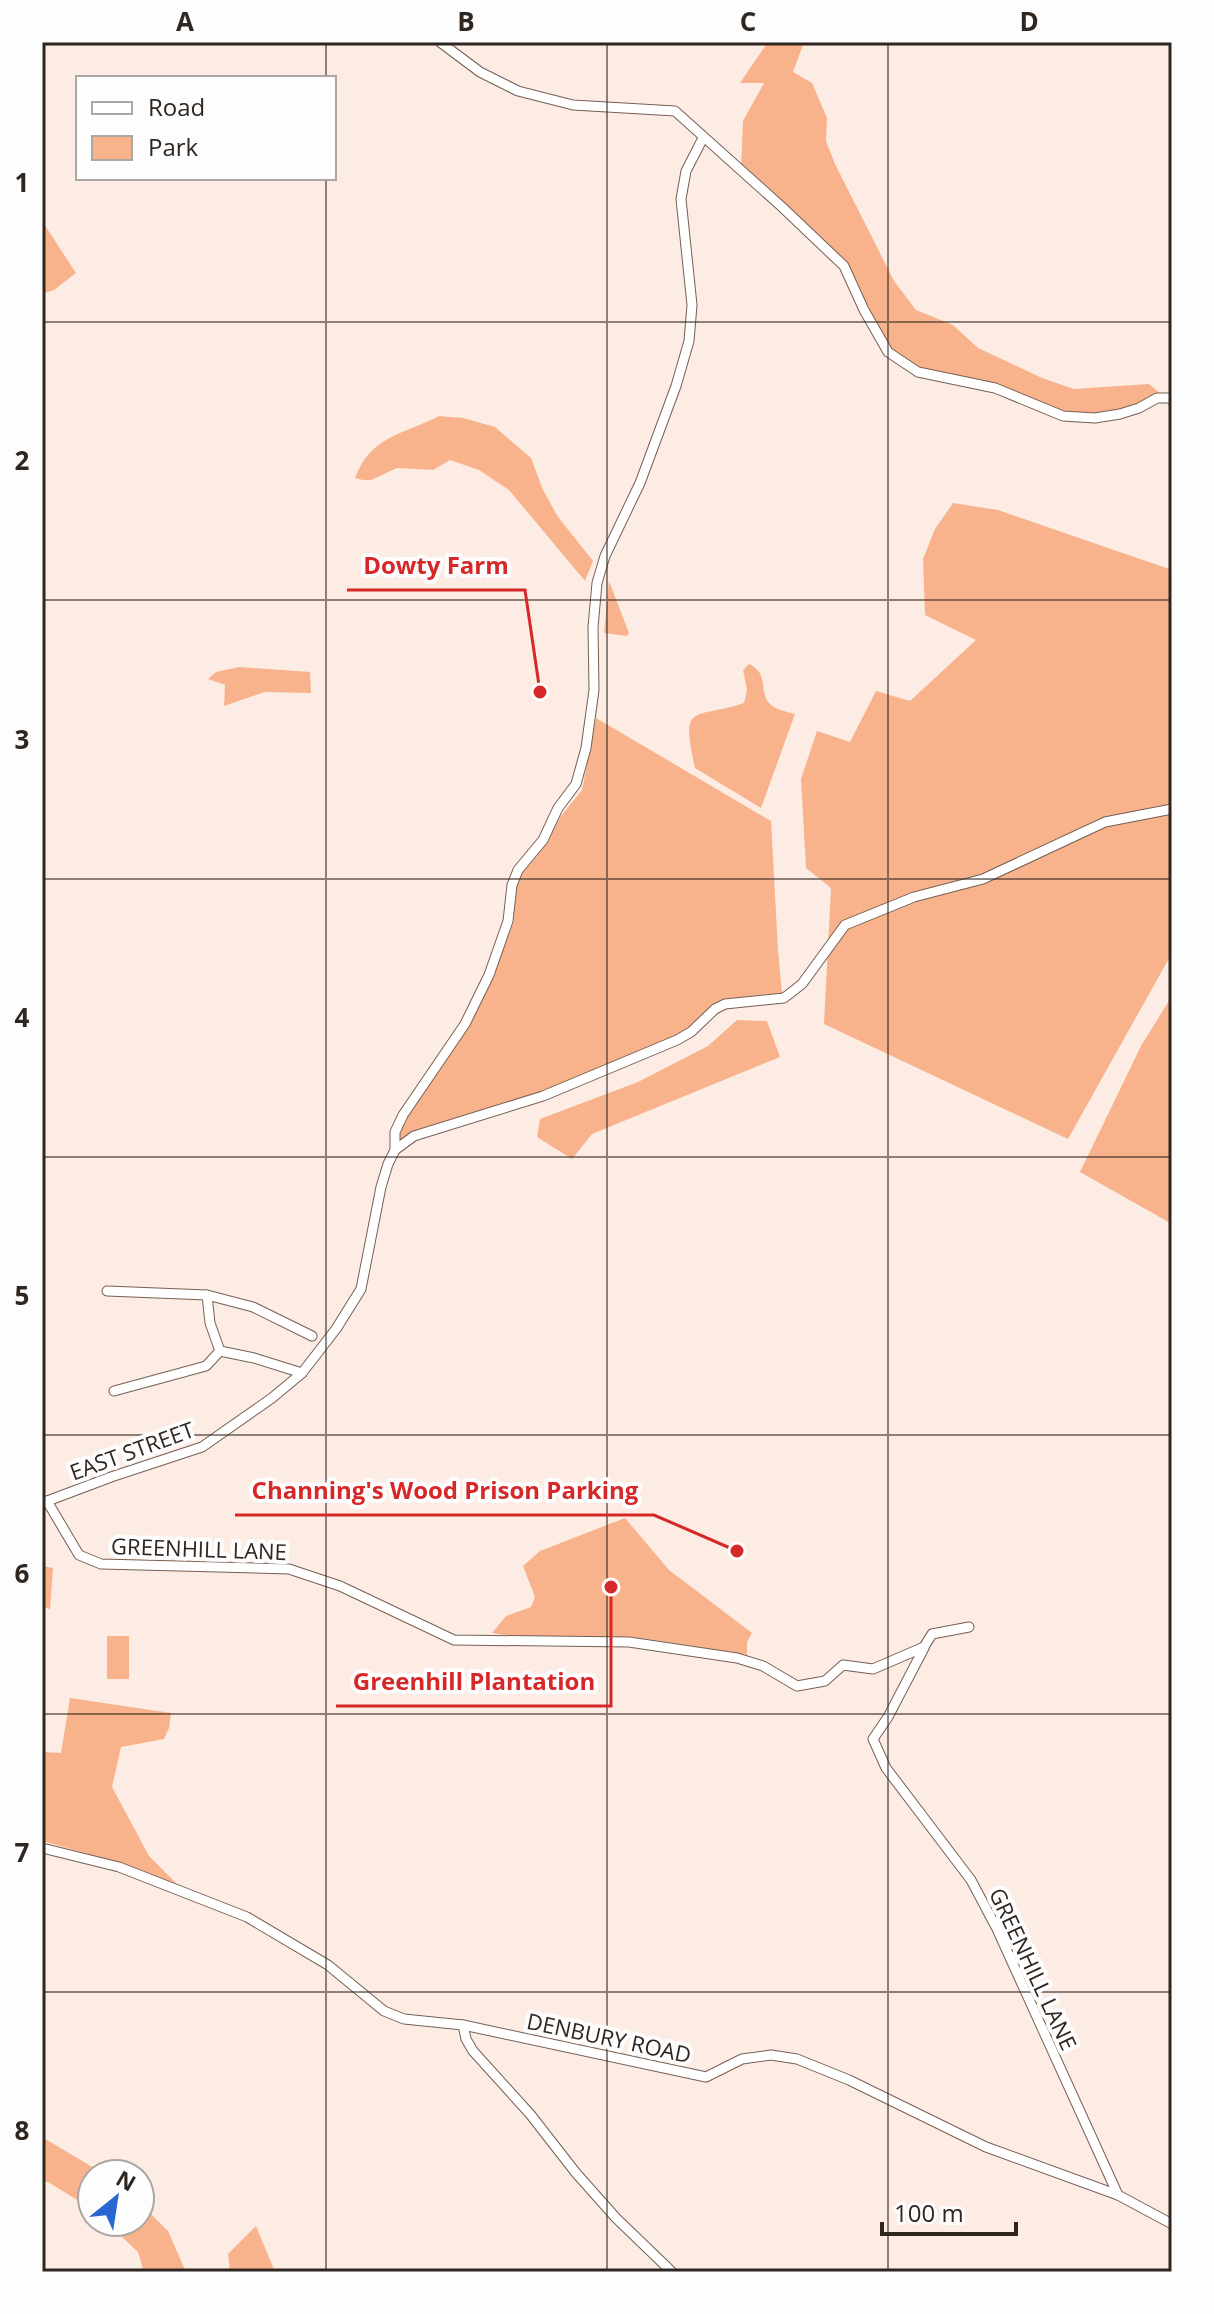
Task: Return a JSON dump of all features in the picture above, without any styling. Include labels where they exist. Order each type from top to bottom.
[{"type":"street","points":[[440,42],[480,72],[518,91],[573,105],[675,111],[844,266],[888,352],[918,372],[995,388],[1063,416],[1095,418],[1120,414],[1157,398],[1172,400]]},
{"type":"street","name":"EAST STREET","points":[[44,1502],[202,1447],[302,1373],[336,1329],[361,1289],[381,1187],[395,1150],[395,1132],[403,1115],[465,1024],[489,975],[508,921],[512,885],[518,870],[543,840],[558,808],[576,784],[586,748],[594,690],[593,627],[597,583],[605,556],[640,483],[689,341],[692,305],[681,199],[686,171],[703,138]]},
{"type":"street","points":[[395,1150],[414,1136],[543,1096],[677,1040],[725,1004],[784,998],[802,984],[845,925],[914,897],[983,879],[1105,822],[1172,809]]},
{"type":"street","points":[[107,1291],[207,1295],[253,1307],[312,1336]]},
{"type":"street","points":[[207,1295],[210,1323],[220,1351]]},
{"type":"street","points":[[220,1351],[302,1373]]},
{"type":"street","points":[[114,1391],[206,1366],[220,1351]]},
{"type":"street","name":"GREENHILL LANE","points":[[44,1502],[79,1555],[101,1564],[289,1569],[340,1586],[454,1640],[629,1642],[737,1658],[763,1666],[797,1686],[825,1681],[843,1665],[873,1669],[924,1647]]},
{"type":"street","name":"GREENHILL LANE","points":[[969,1627],[932,1634],[873,1739],[886,1768],[971,1880],[991,1917],[1118,2195]]},
{"type":"street","name":"DENBURY ROAD","points":[[42,1848],[119,1867],[247,1917],[328,1965],[384,2011],[404,2019],[463,2025],[706,2077],[742,2059],[771,2055],[797,2059],[849,2080],[986,2147],[1118,2195],[1172,2224]]},
{"type":"street","points":[[42,1857],[55,1852]]},
{"type":"street","points":[[463,2025],[473,2051],[530,2114],[576,2173],[616,2218],[672,2272]]},
{"type":"green space","points":[[768,42],[804,42],[793,72],[812,83],[827,118],[826,141],[835,164],[894,281],[916,310],[953,325],[978,348],[1042,378],[1074,389],[1149,384],[1162,395],[1110,417],[1072,415],[918,368],[888,352],[843,262],[741,169],[743,121],[764,83],[740,83]]},
{"type":"green space","points":[[42,221],[76,273],[54,290],[42,294]]},
{"type":"green space","points":[[439,416],[463,418],[495,427],[531,458],[543,490],[558,517],[593,561],[585,581],[509,490],[479,470],[450,460],[433,470],[397,468],[371,480],[355,478],[370,453],[380,444]]},
{"type":"green space","points":[[953,503],[998,510],[1172,570],[1172,953],[1068,1139],[824,1024],[831,888],[806,868],[801,779],[817,731],[850,742],[876,691],[910,701],[976,640],[925,615],[923,559],[935,529]]},
{"type":"green space","points":[[609,581],[629,633],[627,636],[604,633]]},
{"type":"green space","points":[[749,664],[762,678],[770,704],[795,714],[761,808],[695,768],[689,732],[690,722],[702,713],[744,703],[747,690],[743,670]]},
{"type":"green space","points":[[239,667],[310,672],[311,693],[265,692],[224,706],[225,685],[208,679],[216,672]]},
{"type":"green space","points":[[596,718],[771,821],[782,993],[724,999],[673,1037],[540,1092],[414,1131],[399,1142],[406,1117],[469,1027],[492,979],[513,924],[516,887],[523,872],[582,790]]},
{"type":"green space","points":[[1172,996],[1172,1224],[1080,1172],[1141,1046]]},
{"type":"green space","points":[[737,1020],[767,1021],[780,1057],[592,1134],[572,1159],[537,1137],[540,1119],[638,1082],[708,1046]]},
{"type":"green space","points":[[625,1518],[669,1570],[752,1633],[747,1642],[747,1655],[641,1638],[492,1633],[506,1616],[531,1607],[535,1597],[523,1566],[540,1551]]},
{"type":"green space","points":[[42,1556],[43,1566],[53,1568],[50,1609],[42,1607]]},
{"type":"green space","points":[[107,1636],[129,1636],[129,1679],[107,1679]]},
{"type":"green space","points":[[70,1698],[171,1713],[164,1739],[121,1747],[112,1787],[149,1856],[179,1886],[131,1866],[42,1841],[42,1752],[61,1753]]},
{"type":"green space","points":[[42,2137],[77,2158],[76,2199],[42,2181]]},
{"type":"green space","points":[[156,2219],[168,2231],[186,2272],[144,2272],[138,2252],[123,2238],[156,2238]]},
{"type":"green space","points":[[256,2226],[275,2272],[230,2272],[228,2254]]},
{"type":"place","name":"Dowty Farm","points":[[540,692]]},
{"type":"place","name":"Channing's Wood Prison Parking","points":[[737,1551]]},
{"type":"place","name":"Greenhill Plantation","points":[[611,1587]]}]
